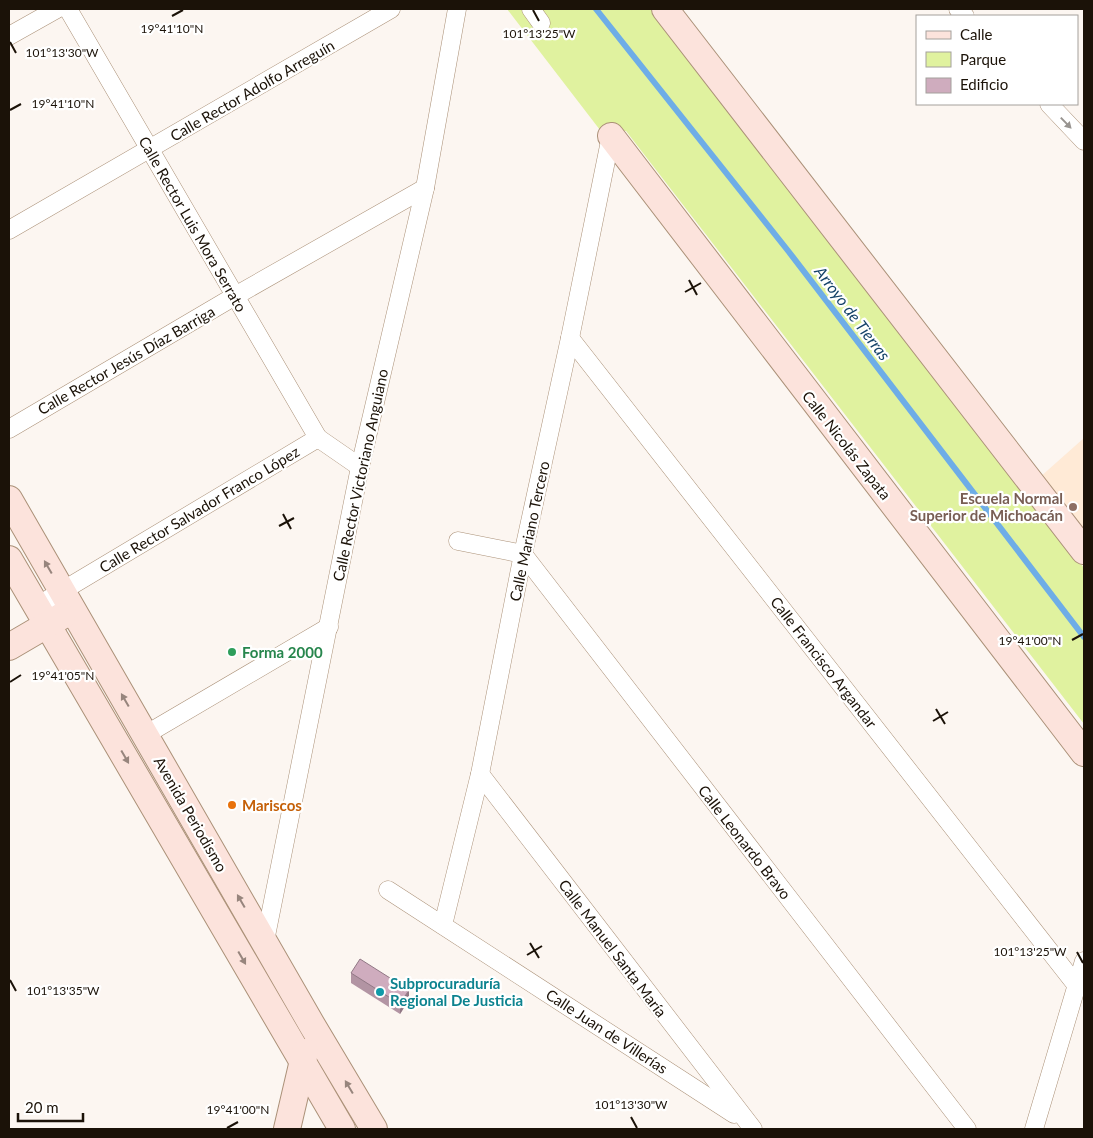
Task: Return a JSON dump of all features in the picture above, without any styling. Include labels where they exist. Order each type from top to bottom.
[{"type":"street","points":[[9,36],[57,9]]},
{"type":"street","name":"Calle Rector Luis Mora Serrato","points":[[68,9],[318,438]]},
{"type":"street","name":"Calle Rector Adolfo Arreguín","points":[[9,230],[391,9]]},
{"type":"street","name":"Calle Rector Victoriano Anguiano","points":[[265,941],[360,467],[425,188],[457,9]]},
{"type":"street","points":[[665,9],[1084,551]]},
{"type":"street","points":[[1049,105],[1084,141]]},
{"type":"street","name":"Calle Mariano Tercero","points":[[443,925],[480,774],[610,136]]},
{"type":"street","name":"Calle Nicolás Zapata","points":[[610,136],[1084,754]]},
{"type":"street","name":"Calle Rector Jesús Díaz Barriga","points":[[9,429],[235,296],[425,188]]},
{"type":"street","name":"Calle Francisco Argandar","points":[[570,338],[1077,986]]},
{"type":"street","name":"Calle Rector Salvador Franco López","points":[[67,601],[318,438],[360,467]]},
{"type":"street","name":"Avenida Periodismo","points":[[9,499],[312,1025],[374,1129]]},
{"type":"street","points":[[458,540],[524,554]]},
{"type":"street","name":"Calle Leonardo Bravo","points":[[524,554],[967,1129]]},
{"type":"street","name":"Avenida Periodismo","points":[[9,559],[342,1129]]},
{"type":"street","points":[[9,647],[42,615],[67,601]]},
{"type":"street","points":[[145,735],[329,628]]},
{"type":"street","name":"Calle Manuel Santa María","points":[[480,774],[749,1125]]},
{"type":"street","name":"Calle Juan de Villerías","points":[[388,890],[749,1125]]},
{"type":"street","points":[[1034,1129],[1084,961]]},
{"type":"street","points":[[287,1129],[312,1025]]},
{"type":"shaded area","name":"Escuela Normal Superior de Michoacán","points":[[1084,438],[1084,536],[1039,478]]},
{"type":"green space","points":[[507,9],[653,9],[1084,568],[1084,724],[626,131],[600,130]]},
{"type":"building","points":[[360,959],[409,990],[400,1004],[351,973]]},
{"type":"waterway","name":"Arroyo de Tierras","points":[[596,9],[789,252],[1084,637]]},
{"type":"place","name":"Escuela Normal Superior de Michoacán","points":[[1073,507]]},
{"type":"place","name":"Forma 2000","points":[[232,652]]},
{"type":"place","name":"Mariscos","points":[[232,805]]},
{"type":"place","name":"Subprocuraduría Regional De Justicia","points":[[380,992]]}]
